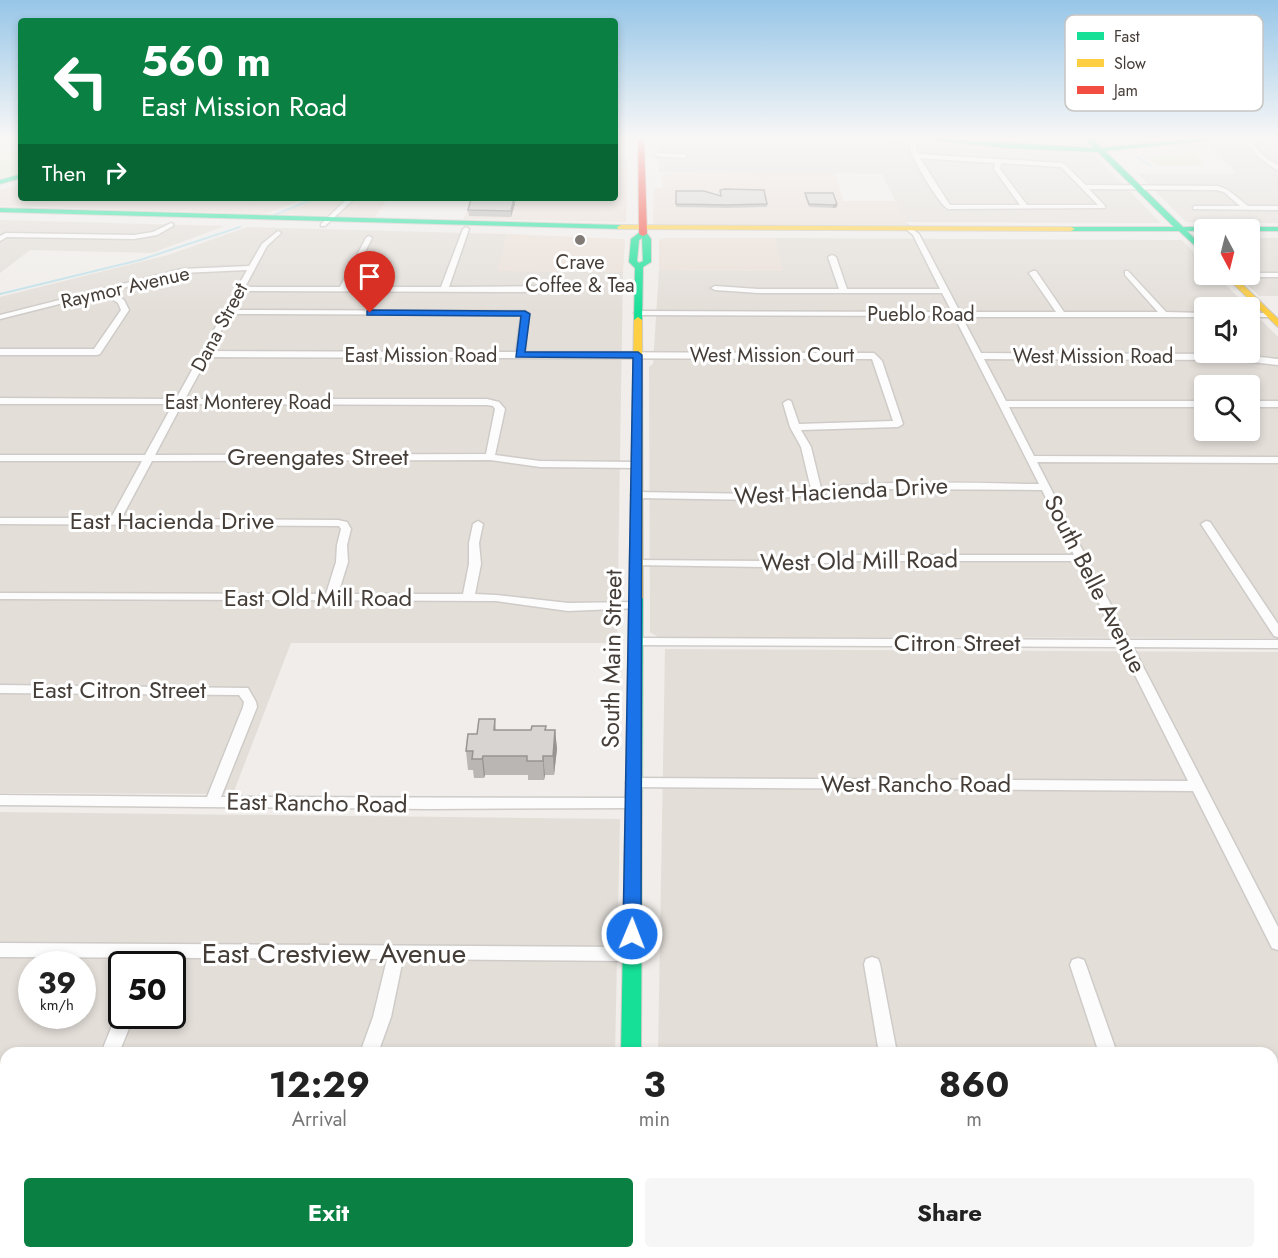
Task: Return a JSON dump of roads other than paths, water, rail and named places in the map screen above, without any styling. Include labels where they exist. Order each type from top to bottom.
[{"type":"main road","name":"South Main Street","points":[[630,1047],[639,266],[647,262],[647,239],[643,231],[643,196]]},
{"type":"main road","points":[[1146,196],[1194,243]]},
{"type":"main road","points":[[0,210],[466,229],[1182,232],[1278,229]]},
{"type":"main road","points":[[0,216],[553,226],[643,231]]},
{"type":"main road","points":[[466,229],[475,226],[553,226]]},
{"type":"main road","points":[[1182,232],[1194,233]]},
{"type":"main road","points":[[1260,234],[1278,234]]},
{"type":"main road","points":[[1238,285],[1273,319]]},
{"type":"street","points":[[939,196],[948,207],[1103,207],[1093,196]]},
{"type":"street","points":[[1017,196],[1026,208]]},
{"type":"street","points":[[1232,196],[1246,208]]},
{"type":"street","points":[[325,222],[349,201]]},
{"type":"street","points":[[1195,208],[1278,208]]},
{"type":"street","points":[[3,237],[134,237],[155,234],[171,225]]},
{"type":"street","points":[[444,290],[466,229]]},
{"type":"street","name":"South Belle Avenue","points":[[912,231],[958,314],[1278,943]]},
{"type":"street","name":"Dana Street","points":[[115,520],[264,245],[278,233]]},
{"type":"street","points":[[342,290],[369,238]]},
{"type":"street","points":[[832,257],[844,291]]},
{"type":"street","name":"Raymor Avenue","points":[[0,316],[182,271],[251,268]]},
{"type":"street","points":[[1033,273],[1062,315]]},
{"type":"street","points":[[1128,273],[1164,315]]},
{"type":"street","points":[[1260,275],[1278,275]]},
{"type":"street","points":[[240,290],[562,288]]},
{"type":"street","points":[[715,288],[758,291],[946,291]]},
{"type":"street","points":[[0,352],[97,352],[125,310],[121,302],[104,290]]},
{"type":"street","points":[[227,312],[525,314],[520,355]]},
{"type":"street","name":"Pueblo Road","points":[[638,314],[1194,315]]},
{"type":"street","name":"East Mission Road","points":[[205,354],[638,355]]},
{"type":"street","name":"West Mission Court","points":[[638,355],[874,356],[878,361],[898,424],[795,427]]},
{"type":"street","name":"West Mission Road","points":[[979,356],[1231,357],[1278,362]]},
{"type":"street","name":"East Monterey Road","points":[[0,402],[496,404],[500,409],[490,457]]},
{"type":"street","points":[[788,403],[795,427],[806,447],[817,492]]},
{"type":"street","points":[[1003,404],[1194,404]]},
{"type":"street","points":[[1260,404],[1278,404]]},
{"type":"street","name":"Greengates Street","points":[[0,458],[490,457],[540,464],[636,465]]},
{"type":"street","points":[[1031,459],[1278,460]]},
{"type":"street","name":"West Hacienda Drive","points":[[636,495],[761,497],[868,486],[1046,487]]},
{"type":"street","name":"East Hacienda Drive","points":[[0,520],[343,524],[346,529],[342,545],[342,562],[331,598]]},
{"type":"street","points":[[468,598],[475,564],[474,543],[478,524]]},
{"type":"street","points":[[1206,524],[1278,633]]},
{"type":"street","name":"West Old Mill Road","points":[[636,563],[763,564],[859,558],[1082,558]]},
{"type":"street","name":"East Old Mill Road","points":[[0,596],[496,598],[568,607],[635,606]]},
{"type":"street","name":"Citron Street","points":[[635,642],[1278,644]]},
{"type":"street","name":"East Citron Street","points":[[0,689],[239,690],[248,696],[249,707],[212,802]]},
{"type":"street","name":"West Rancho Road","points":[[633,783],[1198,786]]},
{"type":"street","name":"East Rancho Road","points":[[0,800],[633,803]]},
{"type":"street","name":"East Crestview Avenue","points":[[0,950],[108,956]]},
{"type":"street","points":[[371,1047],[382,1017],[396,954]]},
{"type":"street","name":"East Crestview Avenue","points":[[186,957],[631,954]]},
{"type":"street","points":[[872,964],[887,1047]]},
{"type":"street","points":[[1078,965],[1106,1047]]},
{"type":"street","points":[[112,1047],[120,1029]]},
{"type":"waterway","points":[[274,215],[309,201]]},
{"type":"waterway","points":[[0,294],[140,260],[240,227]]},
{"type":"place","name":"Crave Coffee & Tea","points":[[580,240]]}]
